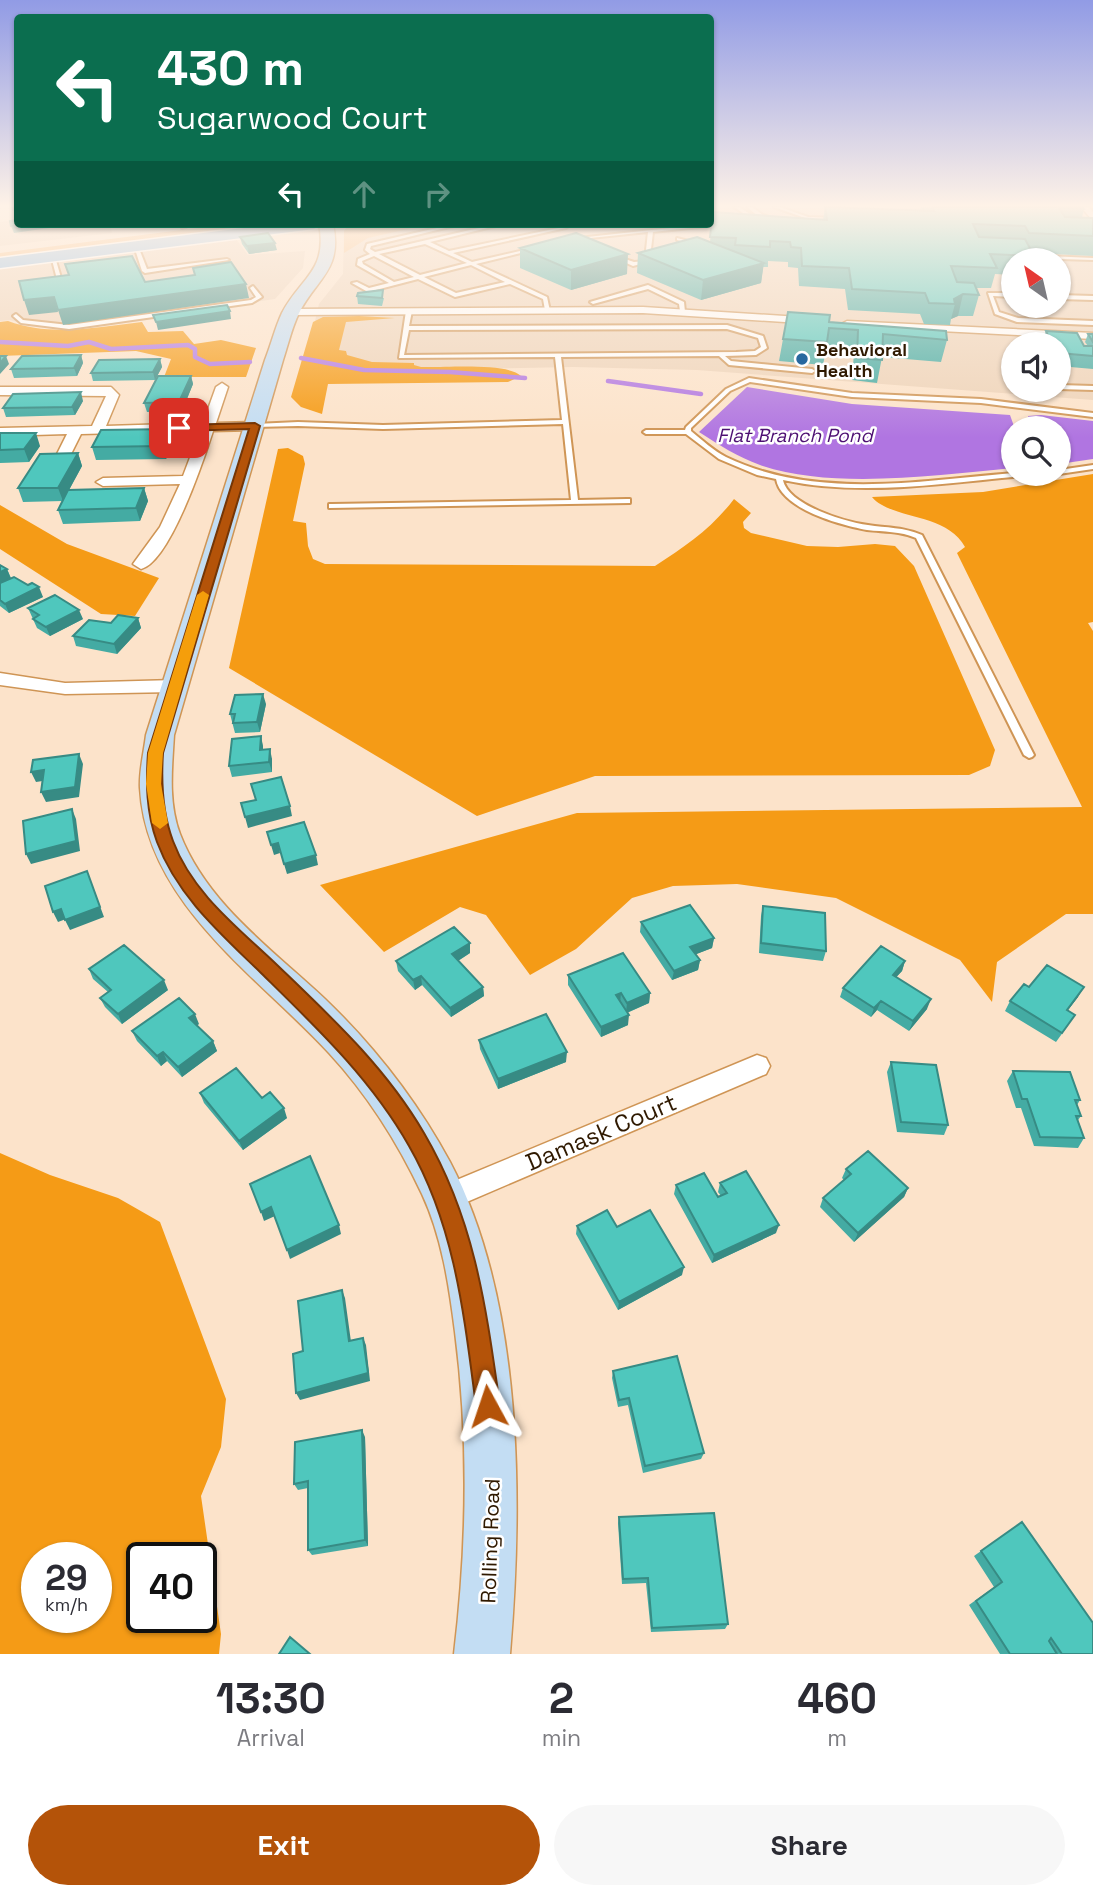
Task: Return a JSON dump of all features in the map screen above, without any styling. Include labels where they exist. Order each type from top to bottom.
[{"type":"street","name":"Rolling Road","points":[[312,284],[291,312],[175,686],[156,753],[156,809],[165,842],[181,874],[203,905],[344,1042],[382,1087],[417,1140],[453,1215],[472,1292],[487,1382],[493,1490],[491,1577],[482,1654]]},
{"type":"street","points":[[291,312],[683,311],[845,324],[1093,336]]},
{"type":"street","points":[[141,564],[166,531],[222,387]]},
{"type":"street","points":[[0,391],[107,390],[113,396],[97,430]]},
{"type":"street","points":[[0,432],[255,426]]},
{"type":"street","points":[[60,462],[76,430]]},
{"type":"street","points":[[103,482],[187,480]]},
{"type":"street","points":[[0,679],[60,690],[175,686]]},
{"type":"street","name":"Damask Court","points":[[445,1198],[757,1066]]},
{"type":"lane","points":[[61,284],[63,291]]},
{"type":"lane","points":[[358,284],[368,289],[392,284]]},
{"type":"lane","points":[[433,284],[455,295],[501,284]]},
{"type":"lane","points":[[515,284],[545,298],[552,310],[556,328]]},
{"type":"lane","points":[[593,302],[648,287],[682,303],[683,311]]},
{"type":"lane","points":[[16,316],[21,321],[69,327],[252,301],[259,297],[253,288]]},
{"type":"lane","points":[[1001,294],[990,294],[997,313],[1001,314]]},
{"type":"lane","points":[[1071,298],[1093,299]]},
{"type":"lane","points":[[406,328],[727,327],[753,333],[761,337],[764,343],[762,351],[755,353],[721,355],[401,357],[406,328],[409,311]]},
{"type":"lane","points":[[1011,318],[1093,323]]},
{"type":"lane","points":[[721,355],[730,363],[812,371]]},
{"type":"lane","points":[[558,356],[575,501]]},
{"type":"lane","points":[[688,432],[692,424],[728,390],[749,380],[852,395],[981,401],[1093,415]]},
{"type":"lane","points":[[1071,387],[1093,388]]},
{"type":"lane","points":[[255,426],[383,427],[566,422]]},
{"type":"lane","points":[[646,432],[688,432],[700,444],[730,462],[779,478],[822,484],[885,484],[1001,476]]},
{"type":"lane","points":[[1071,470],[1093,467]]},
{"type":"lane","points":[[779,478],[780,490],[787,497],[831,518],[863,527],[908,532],[919,537],[1028,755]]},
{"type":"lane","points":[[332,506],[627,501]]},
{"type":"shaded area","points":[[0,284],[288,284],[275,299],[68,328],[0,321]]},
{"type":"shaded area","points":[[335,284],[1001,284],[1001,318],[1071,318],[1071,284],[1093,284],[1093,400],[1071,398],[1071,332],[1001,332],[1001,393],[697,370],[573,367],[303,372],[319,304]]},
{"type":"shaded area","points":[[323,317],[395,318],[346,322],[339,350],[346,351],[347,355],[372,362],[414,363],[421,367],[503,369],[521,376],[508,382],[328,384],[322,414],[301,407],[291,397],[313,322]]},
{"type":"shaded area","points":[[8,321],[57,330],[142,322],[148,332],[183,331],[194,344],[221,340],[256,348],[246,377],[164,377],[171,359],[136,351],[0,356],[0,322]]},
{"type":"shaded area","points":[[288,448],[303,456],[305,464],[293,521],[306,523],[308,546],[313,559],[325,564],[655,566],[698,536],[734,499],[751,513],[743,522],[744,528],[751,533],[807,546],[895,546],[914,566],[995,750],[990,766],[969,775],[595,776],[477,816],[229,668],[278,449]]},
{"type":"shaded area","points":[[1093,474],[1093,622],[1088,623],[1093,631],[1093,914],[1066,914],[997,962],[992,1002],[960,960],[836,898],[737,884],[673,886],[632,898],[576,949],[530,975],[486,915],[460,907],[384,952],[320,885],[577,813],[1082,807],[957,553],[965,547],[945,528],[892,510],[872,497],[983,492],[1020,486],[1071,486],[1071,478]]},
{"type":"shaded area","points":[[0,505],[67,544],[159,578],[135,616],[101,614],[0,549]]},
{"type":"shaded area","points":[[0,1153],[50,1175],[118,1198],[160,1222],[226,1399],[221,1447],[201,1496],[208,1542],[126,1542],[126,1633],[217,1633],[217,1606],[221,1634],[219,1654],[0,1654]]},
{"type":"water","name":"Flat Branch Pond","points":[[747,387],[852,404],[1010,416],[1001,416],[1001,469],[919,477],[852,479],[789,473],[760,465],[699,432]]},
{"type":"water","points":[[1071,418],[1093,421],[1093,459],[1071,462]]},
{"type":"building","points":[[20,284],[245,284],[58,310],[54,297],[24,300]]},
{"type":"building","points":[[851,284],[974,284],[979,295],[963,294],[954,299],[955,304],[929,303],[925,293],[852,289]]},
{"type":"building","points":[[383,290],[382,298],[357,296],[358,293]]},
{"type":"building","points":[[227,305],[230,311],[156,322],[153,315]]},
{"type":"building","points":[[788,312],[830,315],[829,322],[946,331],[947,340],[883,334],[882,360],[857,358],[858,330],[829,328],[827,342],[783,339]]},
{"type":"building","points":[[1071,333],[1077,333],[1084,346],[1093,346],[1093,356],[1071,354]]},
{"type":"building","points":[[81,355],[74,368],[11,369],[22,356]]},
{"type":"building","points":[[160,359],[153,372],[91,373],[99,360]]},
{"type":"building","points":[[158,376],[191,376],[179,402],[144,403]]},
{"type":"building","points":[[81,392],[72,407],[3,408],[13,394]]},
{"type":"building","points":[[171,429],[163,446],[92,447],[101,430]]},
{"type":"building","points":[[0,433],[36,433],[24,449],[0,450]]},
{"type":"building","points":[[78,453],[58,488],[18,488],[40,454]]},
{"type":"building","points":[[144,488],[136,508],[58,510],[68,490]]},
{"type":"building","points":[[14,577],[28,585],[32,583],[39,587],[5,604],[0,600],[0,583]]},
{"type":"building","points":[[55,595],[79,610],[46,627],[33,619],[39,615],[28,608]]},
{"type":"building","points":[[118,615],[138,618],[114,644],[73,636],[89,620],[111,623]]},
{"type":"building","points":[[263,694],[257,722],[233,723],[235,714],[230,714],[235,695]]},
{"type":"building","points":[[261,736],[260,750],[270,749],[269,762],[229,766],[232,739]]},
{"type":"building","points":[[79,754],[75,787],[41,792],[44,770],[31,772],[33,760]]},
{"type":"building","points":[[281,777],[290,806],[245,817],[241,803],[256,800],[251,784]]},
{"type":"building","points":[[72,809],[76,841],[26,854],[23,821]]},
{"type":"building","points":[[304,822],[316,855],[284,864],[278,843],[271,845],[267,832]]},
{"type":"building","points":[[87,871],[100,907],[65,920],[61,909],[53,912],[45,886]]},
{"type":"building","points":[[690,905],[714,938],[690,947],[700,960],[674,971],[641,922]]},
{"type":"building","points":[[763,906],[825,913],[826,951],[761,943]]},
{"type":"building","points":[[454,927],[470,943],[452,954],[483,987],[450,1008],[421,976],[413,980],[396,961]]},
{"type":"building","points":[[124,945],[164,980],[118,1014],[100,998],[111,990],[89,969]]},
{"type":"building","points":[[881,946],[905,961],[893,975],[931,999],[913,1021],[881,1001],[874,1008],[843,988]]},
{"type":"building","points":[[623,953],[650,993],[627,1003],[621,993],[616,995],[629,1015],[601,1027],[568,975]]},
{"type":"building","points":[[1047,965],[1084,987],[1067,1010],[1075,1015],[1062,1033],[1010,1001],[1024,984],[1029,987]]},
{"type":"building","points":[[179,998],[195,1014],[189,1018],[213,1041],[178,1067],[163,1052],[157,1056],[132,1031]]},
{"type":"building","points":[[546,1014],[567,1052],[498,1079],[479,1040]]},
{"type":"building","points":[[891,1062],[936,1065],[948,1125],[901,1122]]},
{"type":"building","points":[[236,1068],[262,1098],[270,1092],[284,1108],[239,1141],[200,1093]]},
{"type":"building","points":[[1013,1071],[1070,1072],[1080,1100],[1075,1100],[1081,1116],[1076,1116],[1084,1138],[1040,1137],[1027,1099],[1022,1099]]},
{"type":"building","points":[[868,1151],[908,1188],[858,1233],[823,1198],[851,1174],[846,1169]]},
{"type":"building","points":[[310,1156],[339,1225],[287,1250],[271,1207],[261,1212],[250,1184]]},
{"type":"building","points":[[746,1171],[779,1225],[714,1255],[676,1185],[704,1173],[718,1197],[727,1193],[720,1183]]},
{"type":"building","points":[[607,1210],[617,1227],[650,1210],[684,1267],[619,1302],[577,1226]]},
{"type":"building","points":[[342,1290],[349,1341],[363,1338],[368,1373],[296,1393],[293,1354],[303,1351],[298,1301]]},
{"type":"building","points":[[677,1356],[704,1453],[645,1466],[629,1398],[619,1400],[613,1371]]},
{"type":"building","points":[[362,1430],[365,1540],[308,1550],[308,1481],[294,1484],[295,1442]]},
{"type":"building","points":[[714,1513],[728,1624],[652,1628],[648,1578],[623,1579],[619,1517]]},
{"type":"building","points":[[1022,1522],[1093,1623],[1093,1654],[1062,1654],[1051,1638],[1049,1641],[1057,1654],[1010,1654],[976,1601],[1002,1582],[981,1551]]},
{"type":"building","points":[[290,1637],[310,1654],[279,1654]]},
{"type":"waterway","points":[[0,342],[68,346],[89,342],[111,349],[188,345],[195,349],[195,357],[210,364],[250,362]]},
{"type":"waterway","points":[[301,358],[364,370],[450,372],[525,378]]},
{"type":"waterway","points":[[608,381],[701,394]]},
{"type":"slow traffic","points":[[160,823],[154,784],[156,753],[203,595]]},
{"type":"place","name":"Behavioral Health","points":[[802,359]]},
{"type":"route","points":[[179,428],[255,426],[156,753],[156,809],[165,842],[181,874],[203,905],[344,1042],[382,1087],[417,1140],[453,1215],[472,1292],[487,1382],[488,1406]]}]
